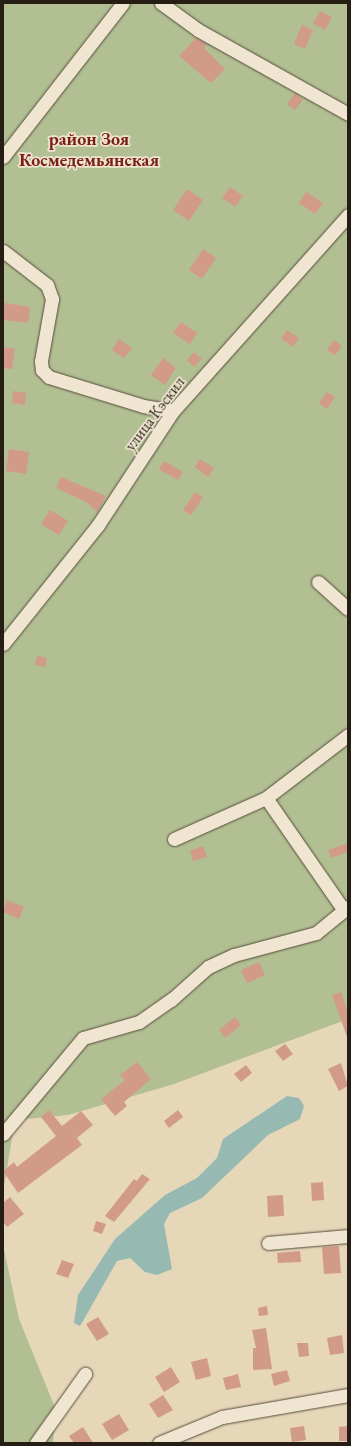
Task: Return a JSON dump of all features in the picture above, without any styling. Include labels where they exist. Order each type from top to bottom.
[{"type":"street","points":[[3,157],[123,3]]},
{"type":"street","points":[[161,3],[198,30],[348,114]]},
{"type":"street","name":"улица Кэскил","points":[[3,644],[98,525],[173,411],[348,215]]},
{"type":"street","points":[[3,251],[47,285],[52,299],[41,361],[42,370],[49,377],[143,406],[173,411]]},
{"type":"street","points":[[318,582],[348,609]]},
{"type":"street","points":[[174,839],[266,798],[348,735]]},
{"type":"street","points":[[3,1134],[83,1038],[139,1022],[171,1000],[208,967],[234,955],[316,932],[345,908],[266,798]]},
{"type":"street","points":[[268,1243],[348,1236]]},
{"type":"street","points":[[36,1443],[85,1374]]},
{"type":"street","points":[[159,1443],[222,1417],[348,1395]]},
{"type":"green space","points":[[3,3],[348,3],[348,1019],[174,1084],[68,1115],[15,1120],[3,1192]]},
{"type":"green space","points":[[3,1245],[19,1319],[56,1410],[53,1443],[3,1443]]},
{"type":"water","points":[[287,1096],[299,1098],[304,1106],[300,1119],[268,1135],[202,1198],[170,1213],[164,1224],[172,1269],[157,1275],[145,1272],[130,1258],[117,1261],[80,1326],[74,1323],[78,1295],[115,1239],[165,1195],[197,1178],[217,1158],[223,1139]]},
{"type":"building","points":[[320,11],[332,17],[325,30],[313,24]]},
{"type":"building","points":[[302,25],[313,30],[305,49],[294,44]]},
{"type":"building","points":[[196,38],[207,44],[204,48],[225,69],[211,83],[179,56]]},
{"type":"building","points":[[295,93],[303,100],[295,110],[287,104]]},
{"type":"building","points":[[230,187],[243,196],[235,207],[222,198]]},
{"type":"building","points":[[187,189],[203,200],[189,221],[173,210]]},
{"type":"building","points":[[306,192],[323,203],[315,214],[299,203]]},
{"type":"building","points":[[203,249],[216,258],[202,279],[189,270]]},
{"type":"building","points":[[4,303],[30,307],[28,323],[3,320]]},
{"type":"building","points":[[181,322],[197,333],[190,344],[173,333]]},
{"type":"building","points":[[287,330],[299,338],[293,347],[281,338]]},
{"type":"building","points":[[119,339],[132,348],[124,358],[112,350]]},
{"type":"building","points":[[334,340],[342,346],[335,355],[327,350]]},
{"type":"building","points":[[3,347],[15,349],[12,369],[3,368]]},
{"type":"building","points":[[194,352],[202,359],[194,367],[187,360]]},
{"type":"building","points":[[163,358],[176,368],[165,385],[151,375]]},
{"type":"building","points":[[13,391],[26,393],[25,405],[12,403]]},
{"type":"building","points":[[327,392],[335,397],[327,409],[319,403]]},
{"type":"building","points":[[9,449],[29,452],[26,474],[6,471]]},
{"type":"building","points":[[200,459],[214,468],[208,477],[195,467]]},
{"type":"building","points":[[164,461],[183,472],[178,480],[159,469]]},
{"type":"building","points":[[61,477],[106,496],[97,512],[86,502],[56,488]]},
{"type":"building","points":[[195,492],[203,497],[191,515],[183,510]]},
{"type":"building","points":[[50,510],[68,521],[59,535],[41,524]]},
{"type":"building","points":[[37,656],[47,658],[45,667],[35,665]]},
{"type":"building","points":[[348,843],[348,852],[331,858],[328,850]]},
{"type":"building","points":[[203,846],[207,857],[193,861],[190,851]]},
{"type":"building","points":[[7,900],[24,907],[19,919],[3,912]]},
{"type":"building","points":[[259,962],[265,975],[247,983],[241,970]]},
{"type":"building","points":[[341,992],[348,1013],[347,1037],[332,995]]},
{"type":"building","points":[[235,1017],[241,1025],[225,1038],[219,1030]]},
{"type":"building","points":[[285,1044],[293,1054],[283,1061],[275,1051]]},
{"type":"building","points":[[137,1062],[151,1079],[124,1102],[127,1106],[115,1116],[101,1099],[125,1080],[120,1075]]},
{"type":"building","points":[[341,1063],[348,1086],[339,1091],[328,1069]]},
{"type":"building","points":[[246,1065],[252,1073],[241,1082],[234,1074]]},
{"type":"building","points":[[49,1110],[62,1126],[81,1111],[93,1125],[77,1138],[82,1145],[18,1193],[3,1171],[14,1162],[17,1167],[56,1136],[41,1117]]},
{"type":"building","points":[[178,1110],[183,1117],[169,1128],[164,1121]]},
{"type":"building","points":[[142,1174],[150,1179],[114,1222],[105,1216],[134,1179],[137,1181]]},
{"type":"building","points":[[323,1182],[324,1200],[312,1201],[311,1183]]},
{"type":"building","points":[[283,1195],[284,1216],[268,1217],[267,1196]]},
{"type":"building","points":[[10,1197],[24,1214],[7,1227],[3,1222],[3,1203]]},
{"type":"building","points":[[96,1221],[106,1224],[102,1234],[93,1231]]},
{"type":"building","points":[[339,1246],[341,1273],[324,1274],[322,1247]]},
{"type":"building","points":[[300,1251],[301,1262],[278,1263],[277,1253]]},
{"type":"building","points":[[62,1260],[74,1264],[68,1278],[56,1274]]},
{"type":"building","points":[[267,1306],[268,1315],[259,1316],[258,1308]]},
{"type":"building","points":[[98,1317],[109,1334],[97,1341],[86,1324]]},
{"type":"building","points":[[266,1328],[272,1369],[253,1370],[253,1348],[256,1348],[252,1330]]},
{"type":"building","points":[[342,1335],[344,1353],[330,1355],[327,1338]]},
{"type":"building","points":[[297,1343],[308,1343],[309,1356],[299,1357]]},
{"type":"building","points":[[207,1358],[211,1376],[196,1380],[191,1362]]},
{"type":"building","points":[[171,1367],[180,1382],[164,1392],[155,1377]]},
{"type":"building","points":[[287,1370],[290,1381],[274,1386],[271,1374]]},
{"type":"building","points":[[238,1374],[241,1387],[226,1390],[223,1378]]},
{"type":"building","points":[[163,1395],[173,1410],[158,1418],[149,1404]]},
{"type":"building","points":[[119,1414],[129,1430],[112,1440],[102,1424]]},
{"type":"building","points":[[304,1426],[306,1440],[292,1442],[290,1428]]},
{"type":"building","points":[[348,1426],[348,1441],[339,1441],[339,1427]]},
{"type":"building","points":[[83,1427],[93,1443],[74,1443],[69,1436]]},
{"type":"district","name":"район Зоя Космедемьянская","points":[[89,150]]}]
